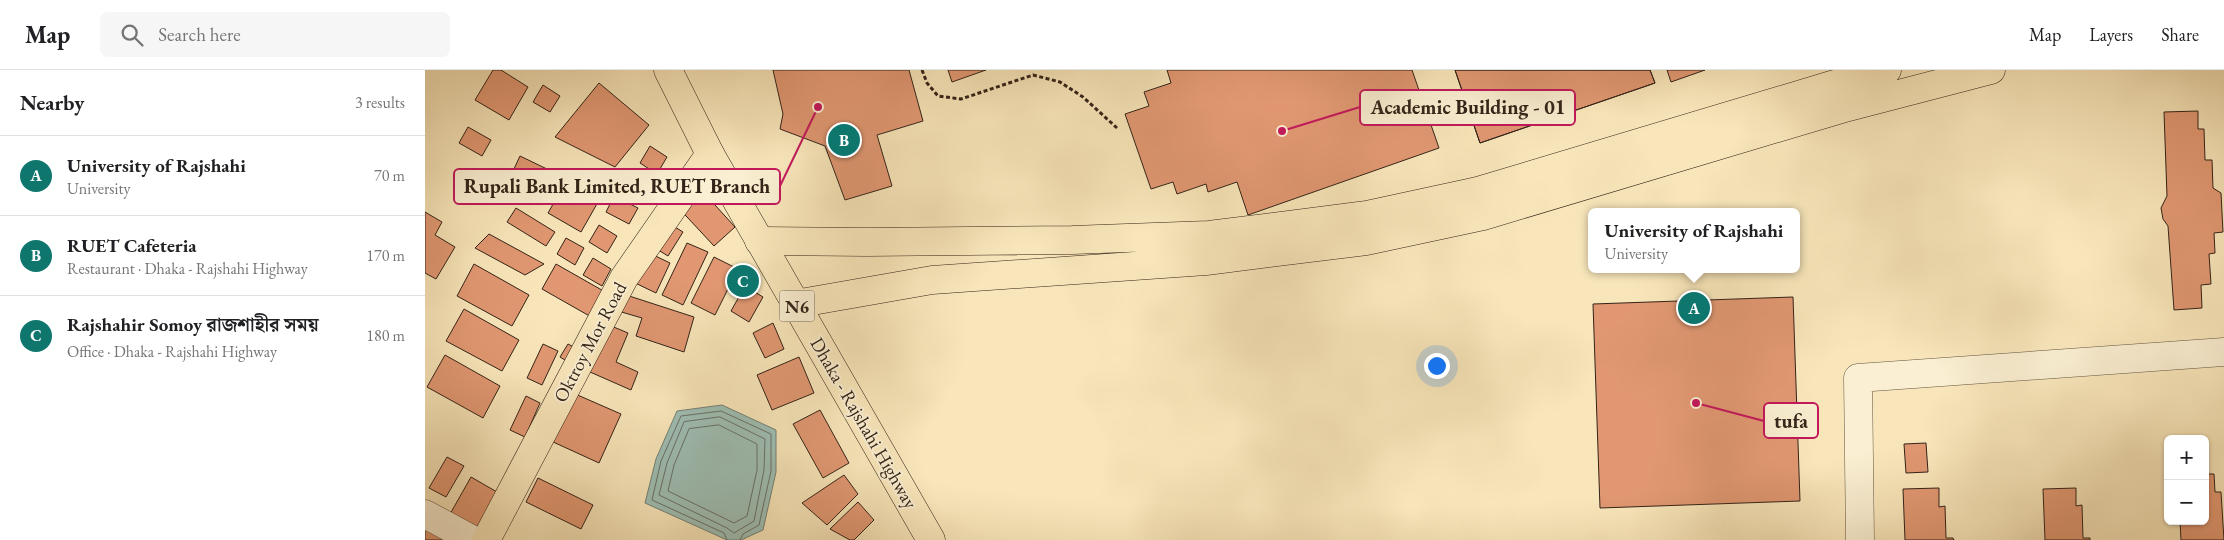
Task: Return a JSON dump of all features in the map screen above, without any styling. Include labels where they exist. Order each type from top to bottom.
[{"type":"main road","name":"Dhaka - Rajshahi Highway","points":[[668,70],[710,154],[931,540]]},
{"type":"main road","points":[[759,241],[1023,240],[1209,235],[1367,214],[1478,191],[1887,70]]},
{"type":"main road","points":[[795,304],[932,280],[1206,261],[1367,241],[1483,216],[1841,109],[1991,70]]},
{"type":"main road","name":"Oktroy Mor Road","points":[[487,540],[624,278],[710,154]]},
{"type":"street","points":[[1860,540],[1858,378],[2224,352]]},
{"type":"street","points":[[425,514],[473,540]]},
{"type":"path","points":[[922,70],[927,83],[938,96],[961,99],[1033,75],[1060,82],[1083,96],[1117,128]]},
{"type":"water","points":[[722,405],[776,430],[776,472],[763,530],[741,540],[727,540],[645,503],[656,459],[677,411]]},
{"type":"building","points":[[493,70],[501,70],[528,87],[509,120],[475,100]]},
{"type":"building","points":[[773,70],[909,70],[923,121],[877,135],[892,186],[845,200],[825,146],[780,129],[783,114]]},
{"type":"building","points":[[948,70],[986,70],[952,82]]},
{"type":"building","points":[[1167,70],[1412,70],[1439,148],[1248,215],[1237,182],[1208,192],[1206,184],[1177,194],[1173,182],[1151,189],[1125,114],[1149,106],[1144,92],[1171,83]]},
{"type":"building","points":[[1455,70],[1650,70],[1655,83],[1480,143]]},
{"type":"building","points":[[1455,70],[1650,70],[1655,83],[1480,143]]},
{"type":"building","points":[[1667,70],[1705,70],[1671,82]]},
{"type":"building","points":[[599,83],[649,125],[615,167],[555,137]]},
{"type":"building","points":[[543,85],[560,96],[550,112],[533,102]]},
{"type":"building","points":[[2198,111],[2198,129],[2204,129],[2205,160],[2212,160],[2213,188],[2221,193],[2223,232],[2214,233],[2215,253],[2209,254],[2211,284],[2201,285],[2202,308],[2174,310],[2168,226],[2163,219],[2161,208],[2167,196],[2164,112]]},
{"type":"building","points":[[468,127],[491,140],[482,156],[459,143]]},
{"type":"building","points":[[650,146],[667,157],[657,174],[640,163]]},
{"type":"building","points":[[520,156],[549,170],[536,199],[507,184]]},
{"type":"building","points":[[569,176],[602,195],[581,232],[548,213]]},
{"type":"building","points":[[695,183],[735,227],[714,246],[674,203]]},
{"type":"building","points":[[614,196],[638,208],[629,224],[606,212]]},
{"type":"building","points":[[516,208],[555,232],[546,246],[507,222]]},
{"type":"building","points":[[425,212],[442,222],[435,235],[455,247],[436,279],[425,273]]},
{"type":"building","points":[[665,221],[683,232],[668,256],[650,245]]},
{"type":"building","points":[[599,225],[617,236],[607,253],[589,242]]},
{"type":"building","points":[[489,234],[544,264],[525,275],[475,248]]},
{"type":"building","points":[[566,238],[584,248],[575,265],[557,254]]},
{"type":"building","points":[[687,243],[708,252],[683,305],[662,295]]},
{"type":"building","points":[[643,250],[670,263],[656,293],[629,280]]},
{"type":"building","points":[[714,257],[738,269],[715,315],[691,303]]},
{"type":"building","points":[[593,258],[611,269],[602,286],[583,275]]},
{"type":"building","points":[[474,264],[529,295],[512,326],[457,296]]},
{"type":"building","points":[[556,264],[607,293],[593,318],[542,289]]},
{"type":"building","points":[[745,286],[763,297],[749,322],[731,311]]},
{"type":"building","points":[[623,294],[694,317],[684,352],[636,336],[642,318],[618,311]]},
{"type":"building","points":[[1793,297],[1800,501],[1600,508],[1593,304]]},
{"type":"building","points":[[464,309],[519,340],[502,371],[446,341]]},
{"type":"building","points":[[773,323],[784,349],[765,358],[753,333]]},
{"type":"building","points":[[609,325],[628,333],[616,362],[638,372],[631,390],[590,372]]},
{"type":"building","points":[[543,344],[558,351],[542,385],[527,378]]},
{"type":"building","points":[[568,344],[581,351],[573,365],[560,357]]},
{"type":"building","points":[[445,355],[500,386],[483,418],[427,387]]},
{"type":"building","points":[[799,357],[814,393],[772,410],[757,375]]},
{"type":"building","points":[[573,393],[621,414],[599,463],[551,441]]},
{"type":"building","points":[[526,396],[540,403],[525,437],[510,430]]},
{"type":"building","points":[[820,410],[849,463],[823,478],[793,424]]},
{"type":"building","points":[[1926,443],[1928,472],[1906,473],[1904,444]]},
{"type":"building","points":[[447,457],[464,466],[446,497],[429,488]]},
{"type":"building","points":[[2209,474],[2214,474],[2215,492],[2221,492],[2224,540],[2181,540],[2180,525],[2209,525]]},
{"type":"building","points":[[844,475],[858,494],[827,525],[802,503]]},
{"type":"building","points":[[471,477],[504,496],[483,534],[450,514]]},
{"type":"building","points":[[538,478],[593,505],[581,529],[526,502]]},
{"type":"building","points":[[1939,488],[1939,507],[1945,506],[1946,538],[1953,538],[1954,540],[1905,540],[1903,489]]},
{"type":"building","points":[[2076,488],[2076,506],[2082,505],[2083,538],[2090,538],[2090,540],[2045,540],[2043,489]]},
{"type":"building","points":[[858,502],[874,520],[854,540],[850,540],[830,529]]},
{"type":"building","points":[[428,524],[446,534],[442,540],[425,540],[425,530]]},
{"type":"place","name":"Rupali Bank Limited, RUET Branch","points":[[818,107]]},
{"type":"place","name":"Academic Building - 01","points":[[1282,131]]},
{"type":"place","name":"RUET Cafeteria","points":[[844,140]]},
{"type":"place","name":"Rajshahir Somoy রাজশাহীর সময়","points":[[743,281]]},
{"type":"place","name":"University of Rajshahi","points":[[1694,308]]},
{"type":"place","name":"tufa","points":[[1696,403]]}]
